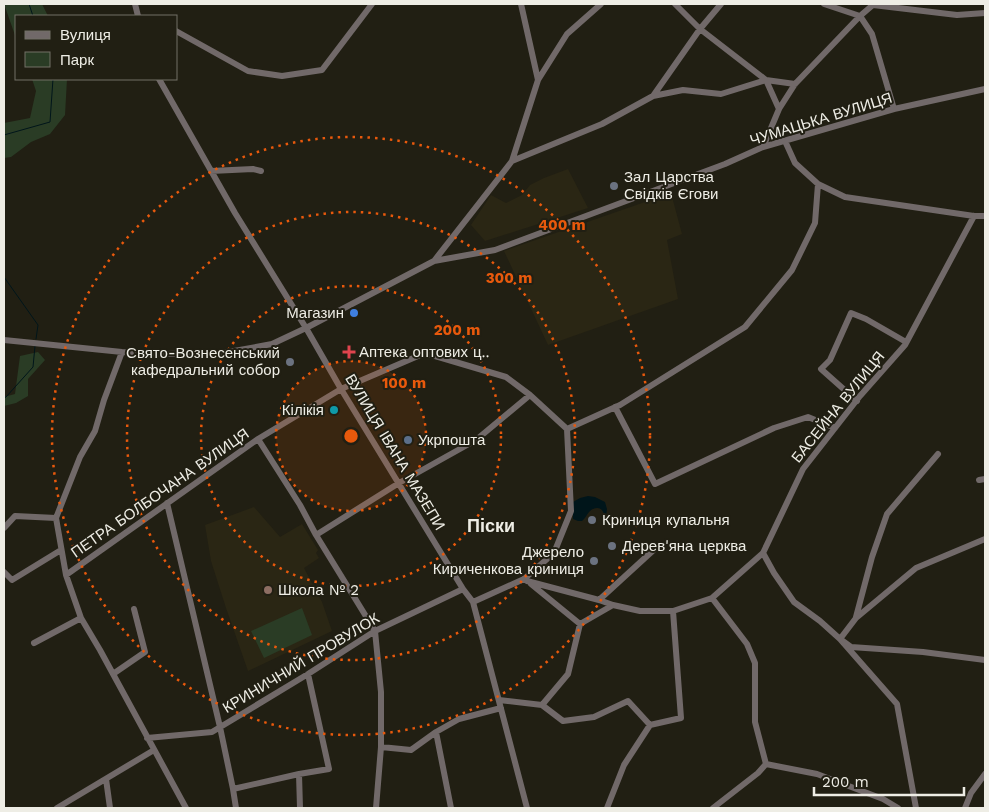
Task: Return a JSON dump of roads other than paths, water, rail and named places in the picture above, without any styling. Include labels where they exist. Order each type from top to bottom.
[{"type":"street","points":[[178,31],[248,71],[282,76],[322,70],[372,4]]},
{"type":"street","points":[[521,4],[538,80]]},
{"type":"street","points":[[434,261],[512,160],[538,80],[567,34],[601,4]]},
{"type":"street","points":[[675,4],[700,28],[766,80],[779,109]]},
{"type":"street","points":[[653,96],[700,28],[721,4]]},
{"type":"street","points":[[824,4],[860,16],[872,34],[894,109]]},
{"type":"street","points":[[763,147],[779,109],[795,84],[873,4],[907,7],[957,16],[985,12]]},
{"type":"street","name":"ВУЛИЦЯ ІВАНА МАЗЕПИ","points":[[160,80],[235,213],[463,589],[473,602],[527,808]]},
{"type":"street","points":[[512,160],[602,124],[653,96],[683,90],[721,94],[766,80],[795,84]]},
{"type":"street","name":"ЧУМАЦЬКА ВУЛИЦЯ","points":[[4,340],[122,352],[164,354],[223,353],[272,344],[434,261],[495,250],[725,164],[763,147],[894,109],[985,90]]},
{"type":"street","points":[[785,141],[796,163],[818,184],[845,197],[985,216]]},
{"type":"street","points":[[211,171],[253,169],[261,171]]},
{"type":"street","points":[[473,602],[526,580],[554,553],[571,510],[567,429],[620,405],[744,327],[792,270],[815,223],[818,184]]},
{"type":"street","name":"БАСЕЙНА ВУЛИЦЯ","points":[[526,580],[640,612],[673,611],[712,598],[763,553],[803,468],[905,345],[974,216]]},
{"type":"street","points":[[857,401],[821,369],[830,360],[851,313],[866,319],[906,342]]},
{"type":"street","points":[[66,575],[56,518],[80,457],[95,431],[104,400],[122,352]]},
{"type":"street","name":"ПЕТРА БОЛБОЧАНА ВУЛИЦЯ","points":[[186,808],[81,618],[66,575],[258,439],[341,389],[425,354],[506,377],[530,395],[567,429]]},
{"type":"street","points":[[316,535],[399,483],[476,440],[530,395]]},
{"type":"street","points":[[614,407],[656,484],[774,428],[808,418],[835,428]]},
{"type":"street","points":[[258,439],[300,505],[316,535],[375,631],[380,692],[381,747],[376,808]]},
{"type":"street","points":[[856,618],[872,557],[887,514],[938,454]]},
{"type":"street","points":[[167,503],[220,727],[236,808]]},
{"type":"street","points":[[4,528],[15,516],[56,518]]},
{"type":"street","points":[[840,639],[856,618],[916,568],[985,539]]},
{"type":"street","points":[[599,600],[658,546]]},
{"type":"street","points":[[4,572],[12,580],[62,550]]},
{"type":"street","points":[[763,553],[794,602],[840,639],[897,704],[916,808]]},
{"type":"street","points":[[526,580],[580,624]]},
{"type":"street","name":"КРИНИЧНИЙ ПРОВУЛОК","points":[[147,738],[212,732],[375,631],[463,589]]},
{"type":"street","points":[[712,598],[747,644],[755,663],[755,722],[766,764]]},
{"type":"street","points":[[542,705],[568,674],[580,624],[612,605]]},
{"type":"street","points":[[113,674],[145,652],[134,608]]},
{"type":"street","points":[[607,808],[624,765],[650,725],[681,718],[673,611]]},
{"type":"street","points":[[34,643],[81,618]]},
{"type":"street","points":[[840,639],[851,646],[923,652],[985,660]]},
{"type":"street","points":[[233,789],[329,769],[308,674]]},
{"type":"street","points":[[499,700],[542,705],[563,721],[594,717],[628,701],[650,725]]},
{"type":"street","points":[[381,747],[411,750],[436,732],[459,719],[501,708]]},
{"type":"street","points":[[436,732],[451,808]]},
{"type":"street","points":[[57,808],[154,750]]},
{"type":"street","points":[[713,808],[758,774],[766,764]]},
{"type":"street","points":[[766,764],[817,774],[883,798],[898,808]]},
{"type":"street","points":[[299,774],[300,808]]},
{"type":"street","points":[[965,808],[971,793],[985,774]]},
{"type":"street","points":[[106,779],[110,808]]},
{"type":"waterway","points":[[29,4],[33,15]]},
{"type":"waterway","points":[[4,135],[50,122],[53,80]]},
{"type":"waterway","points":[[4,277],[38,325],[36,339]]},
{"type":"waterway","points":[[4,398],[33,367],[35,346]]},
{"type":"place","name":"Зал Царства Свідків Єгови","points":[[614,186]]},
{"type":"place","name":"Магазин","points":[[354,313]]},
{"type":"place","name":"Аптека оптових ц‥","points":[[349,352]]},
{"type":"place","name":"Свято-Вознесенський кафедральний собор","points":[[290,362]]},
{"type":"place","name":"Кілікія","points":[[334,410]]},
{"type":"place","name":"Укрпошта","points":[[408,440]]},
{"type":"place","name":"Криниця купальня","points":[[592,520]]},
{"type":"place","name":"Дерев'яна церква","points":[[612,546]]},
{"type":"place","name":"Джерело Кириченкова криниця","points":[[594,561]]},
{"type":"place","name":"Школа № 2","points":[[268,590]]},
{"type":"district","name":"Піски","points":[[491,526]]}]
